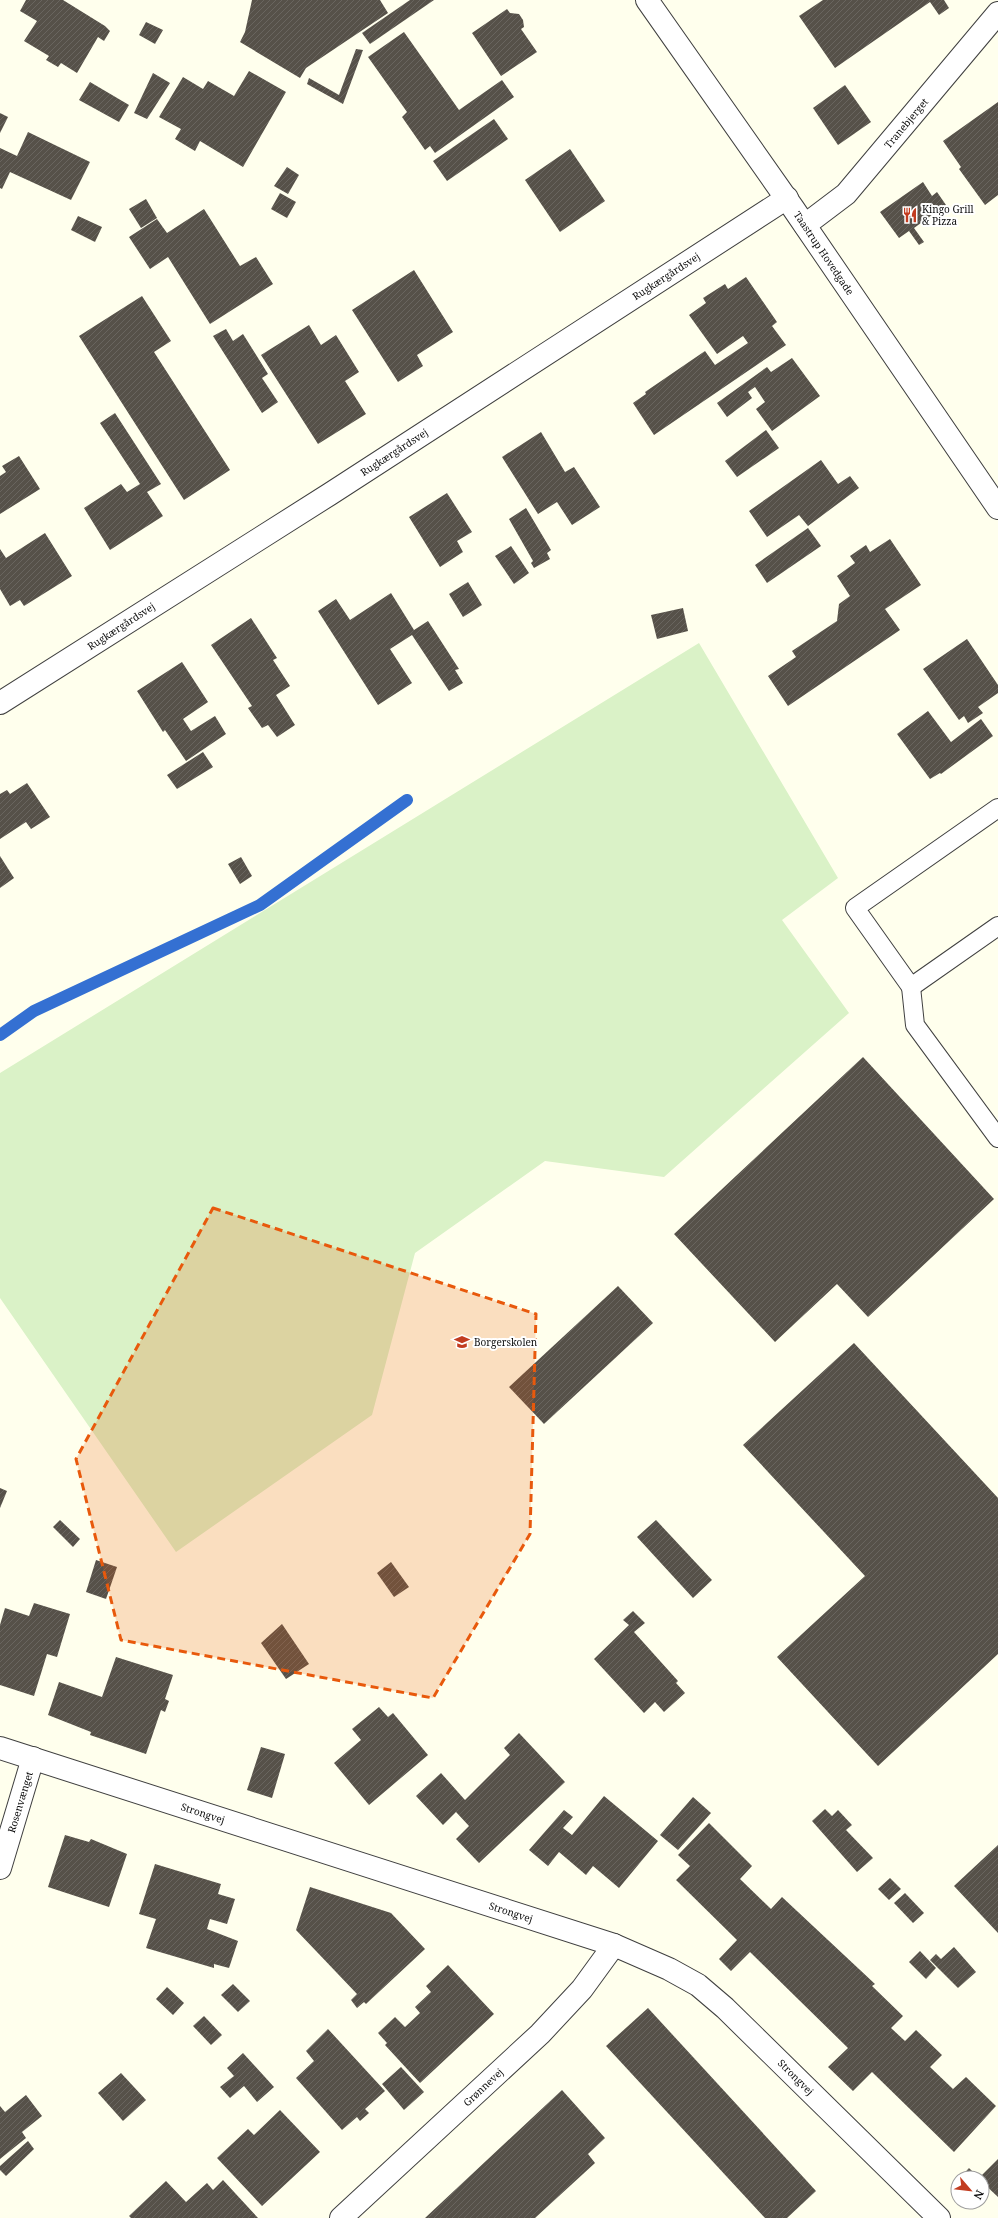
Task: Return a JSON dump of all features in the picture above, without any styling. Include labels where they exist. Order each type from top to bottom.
[{"type":"street","name":"Taastrup Hovedgade","points":[[647,0],[787,198],[998,508]]},
{"type":"street","name":"Tranebjerget","points":[[805,225],[846,194],[998,13]]},
{"type":"street","name":"Rugkærgårdsvej","points":[[0,703],[330,494],[787,198]]},
{"type":"street","name":"Strongvej","points":[[0,1748],[614,1945],[669,1969],[698,1985],[726,2008],[939,2218]]},
{"type":"street","name":"Rosenvænget","points":[[0,1868],[33,1758]]},
{"type":"street","name":"Grønnevej","points":[[341,2218],[540,2034],[582,1989],[614,1945]]},
{"type":"lane","points":[[998,808],[855,908],[911,987],[915,1025],[998,1138]]},
{"type":"lane","points":[[911,987],[998,926]]},
{"type":"highlighted area","points":[[213,1208],[536,1314],[530,1534],[433,1698],[121,1640],[76,1459]]},
{"type":"green space","points":[[699,643],[838,878],[782,920],[849,1013],[664,1177],[545,1161],[415,1253],[372,1415],[176,1552],[0,1298],[0,1073]]},
{"type":"building","points":[[26,0],[63,0],[105,26],[110,31],[104,41],[98,37],[77,73],[61,63],[58,67],[46,60],[49,56],[24,41],[37,21],[20,11]]},
{"type":"building","points":[[252,0],[380,0],[388,13],[306,68],[300,78],[240,42],[245,32]]},
{"type":"building","points":[[410,0],[434,0],[370,44],[362,33]]},
{"type":"building","points":[[823,0],[944,0],[949,8],[939,15],[930,2],[835,68],[799,16]]},
{"type":"building","points":[[507,9],[510,13],[519,14],[523,20],[524,27],[521,29],[537,52],[501,76],[472,33]]},
{"type":"building","points":[[146,22],[163,30],[155,44],[139,35]]},
{"type":"building","points":[[404,32],[459,110],[502,80],[514,97],[435,153],[430,146],[425,150],[402,117],[407,112],[368,57]]},
{"type":"building","points":[[356,49],[363,50],[343,104],[307,84],[309,78],[339,95]]},
{"type":"building","points":[[249,71],[286,92],[243,167],[200,141],[195,151],[175,139],[181,129],[159,117],[183,77],[203,89],[208,81],[234,96]]},
{"type":"building","points":[[153,73],[170,83],[147,119],[134,113]]},
{"type":"building","points":[[90,82],[129,105],[119,122],[79,100]]},
{"type":"building","points":[[845,85],[871,122],[838,145],[813,108]]},
{"type":"building","points":[[998,102],[998,195],[985,205],[959,169],[961,167],[943,141]]},
{"type":"building","points":[[0,113],[8,117],[0,133]]},
{"type":"building","points":[[494,119],[508,139],[447,181],[433,161]]},
{"type":"building","points":[[28,132],[90,162],[71,200],[10,172],[2,189],[0,188],[0,148],[17,156]]},
{"type":"building","points":[[570,149],[605,201],[560,232],[525,180]]},
{"type":"building","points":[[287,167],[299,175],[288,194],[274,186]]},
{"type":"building","points":[[923,182],[932,196],[937,192],[946,205],[914,228],[924,242],[919,245],[909,231],[899,238],[880,212]]},
{"type":"building","points":[[280,193],[296,202],[287,218],[271,209]]},
{"type":"building","points":[[146,199],[157,218],[141,228],[129,209]]},
{"type":"building","points":[[204,209],[240,266],[256,257],[273,284],[210,324],[168,257],[150,269],[129,237],[157,219],[167,233]]},
{"type":"building","points":[[78,216],[102,227],[95,242],[71,230]]},
{"type":"building","points":[[414,270],[453,332],[417,355],[423,366],[398,382],[352,310]]},
{"type":"building","points":[[746,277],[777,322],[772,326],[786,345],[654,435],[633,403],[646,394],[645,392],[705,351],[715,365],[748,343],[743,336],[717,354],[689,315],[706,303],[703,298],[725,284],[728,289]]},
{"type":"building","points":[[142,296],[171,341],[154,352],[230,470],[184,500],[79,336]]},
{"type":"building","points":[[309,325],[321,345],[336,335],[359,372],[345,381],[366,414],[318,444],[261,355]]},
{"type":"building","points":[[226,329],[233,341],[243,334],[268,374],[262,378],[278,402],[262,413],[213,336]]},
{"type":"building","points":[[792,358],[820,396],[772,431],[756,409],[765,402],[755,387],[748,392],[752,398],[727,417],[717,403],[767,367],[771,372]]},
{"type":"building","points":[[115,413],[161,484],[147,492],[163,516],[110,550],[84,508],[121,484],[127,492],[140,484],[100,423]]},
{"type":"building","points":[[766,430],[779,448],[737,477],[725,461]]},
{"type":"building","points":[[541,432],[565,472],[574,467],[600,507],[572,525],[557,502],[538,514],[502,457]]},
{"type":"building","points":[[19,456],[40,489],[0,514],[0,476],[6,472],[2,466]]},
{"type":"building","points":[[821,460],[838,484],[850,476],[859,488],[808,526],[799,515],[767,537],[749,511]]},
{"type":"building","points":[[447,493],[472,532],[457,541],[463,552],[440,567],[409,517]]},
{"type":"building","points":[[526,508],[551,550],[547,553],[550,559],[534,568],[531,563],[533,561],[509,519]]},
{"type":"building","points":[[808,528],[821,546],[767,583],[755,565]]},
{"type":"building","points":[[45,533],[72,576],[24,606],[20,600],[10,606],[0,589],[0,549],[6,558]]},
{"type":"building","points":[[890,539],[921,585],[885,609],[900,630],[788,706],[768,676],[796,657],[792,651],[837,621],[839,604],[850,596],[837,576],[855,563],[850,556],[866,545],[870,552]]},
{"type":"building","points":[[511,546],[529,573],[514,584],[495,556]]},
{"type":"building","points":[[468,582],[482,605],[463,617],[449,594]]},
{"type":"building","points":[[391,593],[414,630],[428,621],[459,669],[455,670],[463,683],[449,691],[412,635],[390,649],[412,683],[378,705],[318,611],[336,599],[350,620]]},
{"type":"building","points":[[683,608],[688,631],[657,639],[651,615]]},
{"type":"building","points":[[251,618],[277,658],[273,660],[290,686],[276,695],[295,725],[277,737],[268,725],[262,728],[248,708],[252,706],[211,645]]},
{"type":"building","points":[[967,639],[998,685],[998,693],[978,707],[983,713],[968,723],[964,716],[959,720],[923,669]]},
{"type":"building","points":[[182,662],[208,702],[183,719],[191,731],[215,716],[226,734],[186,761],[165,730],[163,732],[137,691]]},
{"type":"building","points":[[928,711],[951,742],[981,719],[993,736],[941,774],[940,773],[930,779],[897,734]]},
{"type":"building","points":[[203,752],[213,767],[177,789],[167,775]]},
{"type":"building","points":[[27,783],[50,817],[31,829],[26,822],[0,839],[0,794],[7,790],[10,794]]},
{"type":"building","points":[[0,856],[14,878],[0,888]]},
{"type":"building","points":[[241,857],[252,876],[240,884],[228,864]]},
{"type":"building","points":[[863,1057],[994,1199],[868,1317],[837,1284],[775,1342],[674,1234]]},
{"type":"building","points":[[618,1286],[653,1323],[544,1424],[509,1387]]},
{"type":"building","points":[[854,1343],[998,1498],[998,1654],[878,1766],[777,1657],[865,1576],[743,1445]]},
{"type":"building","points":[[0,1488],[7,1491],[0,1508]]},
{"type":"building","points":[[60,1520],[80,1539],[73,1547],[53,1527]]},
{"type":"building","points":[[656,1520],[712,1580],[693,1598],[637,1537]]},
{"type":"building","points":[[96,1560],[117,1567],[106,1599],[86,1592]]},
{"type":"building","points":[[391,1562],[409,1587],[394,1597],[377,1573]]},
{"type":"building","points":[[34,1603],[70,1614],[57,1657],[47,1654],[34,1696],[0,1685],[0,1625],[5,1608],[29,1616]]},
{"type":"building","points":[[633,1611],[645,1623],[634,1632],[678,1681],[676,1683],[685,1693],[664,1712],[655,1702],[644,1713],[594,1659],[629,1625],[623,1620]]},
{"type":"building","points":[[282,1624],[309,1664],[286,1679],[261,1643]]},
{"type":"building","points":[[116,1657],[173,1675],[165,1699],[169,1701],[165,1712],[161,1710],[146,1754],[90,1735],[91,1732],[48,1715],[59,1682],[102,1697]]},
{"type":"building","points":[[379,1707],[388,1717],[393,1713],[428,1755],[369,1805],[334,1763],[361,1740],[352,1729]]},
{"type":"building","points":[[519,1733],[565,1782],[479,1863],[456,1839],[469,1826],[456,1812],[443,1825],[416,1796],[441,1773],[465,1800],[510,1755],[504,1748]]},
{"type":"building","points":[[261,1747],[285,1754],[272,1798],[247,1790]]},
{"type":"building","points":[[604,1796],[658,1841],[619,1888],[593,1866],[586,1875],[559,1852],[548,1866],[529,1850],[564,1810],[573,1817],[563,1828],[572,1835]]},
{"type":"building","points":[[693,1797],[711,1813],[678,1850],[660,1835]]},
{"type":"building","points":[[825,1809],[832,1816],[838,1810],[852,1825],[846,1830],[873,1858],[857,1872],[812,1821]]},
{"type":"building","points":[[709,1823],[752,1866],[740,1879],[771,1909],[782,1897],[875,1984],[872,1986],[903,2016],[891,2028],[905,2041],[916,2030],[942,2055],[930,2067],[953,2089],[966,2077],[996,2106],[954,2152],[872,2072],[853,2091],[828,2067],[848,2048],[750,1952],[731,1971],[719,1959],[737,1940],[676,1880],[690,1866],[678,1855]]},
{"type":"building","points":[[65,1835],[89,1842],[91,1839],[127,1854],[109,1907],[48,1887]]},
{"type":"building","points":[[998,1845],[998,1933],[954,1886]]},
{"type":"building","points":[[155,1864],[221,1884],[218,1894],[235,1899],[227,1924],[210,1919],[207,1929],[238,1941],[229,1968],[214,1964],[214,1968],[146,1948],[156,1919],[139,1914]]},
{"type":"building","points":[[890,1878],[901,1889],[889,1900],[878,1889]]},
{"type":"building","points":[[310,1887],[391,1913],[425,1949],[366,2004],[364,2002],[357,2008],[351,2000],[357,1994],[296,1930]]},
{"type":"building","points":[[905,1893],[924,1913],[913,1923],[894,1903]]},
{"type":"building","points":[[954,1947],[976,1972],[958,1988],[930,1960],[936,1954],[941,1959]]},
{"type":"building","points":[[920,1951],[936,1968],[926,1979],[909,1962]]},
{"type":"building","points":[[448,1965],[494,2014],[420,2083],[385,2045],[387,2043],[378,2033],[395,2017],[405,2027],[420,2013],[415,2007],[431,1992],[426,1986]]},
{"type":"building","points":[[233,1984],[250,2001],[238,2012],[221,1995]]},
{"type":"building","points":[[167,1987],[184,2003],[173,2015],[156,1999]]},
{"type":"building","points":[[648,2008],[816,2191],[787,2218],[765,2218],[606,2046]]},
{"type":"building","points":[[204,2016],[222,2035],[211,2045],[193,2026]]},
{"type":"building","points":[[328,2029],[385,2091],[365,2109],[369,2113],[360,2121],[357,2117],[342,2130],[296,2078],[314,2061],[306,2051]]},
{"type":"building","points":[[243,2053],[274,2087],[257,2102],[244,2086],[230,2098],[220,2087],[234,2076],[227,2068]]},
{"type":"building","points":[[401,2067],[424,2092],[404,2110],[382,2084]]},
{"type":"building","points":[[121,2073],[146,2100],[123,2121],[98,2093]]},
{"type":"building","points":[[562,2090],[605,2138],[588,2154],[595,2163],[535,2218],[425,2218]]},
{"type":"building","points":[[26,2095],[42,2116],[22,2132],[26,2138],[0,2159],[0,2106],[5,2112]]},
{"type":"building","points":[[280,2110],[320,2152],[262,2206],[217,2158],[248,2129],[254,2135]]},
{"type":"building","points":[[28,2141],[34,2149],[6,2176],[0,2170],[0,2166]]},
{"type":"building","points":[[998,2159],[998,2197],[990,2190],[990,2170],[987,2170]]},
{"type":"building","points":[[223,2180],[258,2218],[131,2218],[129,2216],[166,2181],[186,2202],[207,2183],[213,2190]]},
{"type":"waterway","points":[[0,1035],[34,1011],[260,905],[407,800]]},
{"type":"place","name":"Kingo Grill & Pizza","points":[[910,215]]},
{"type":"place","name":"Borgerskolen","points":[[462,1342]]}]
